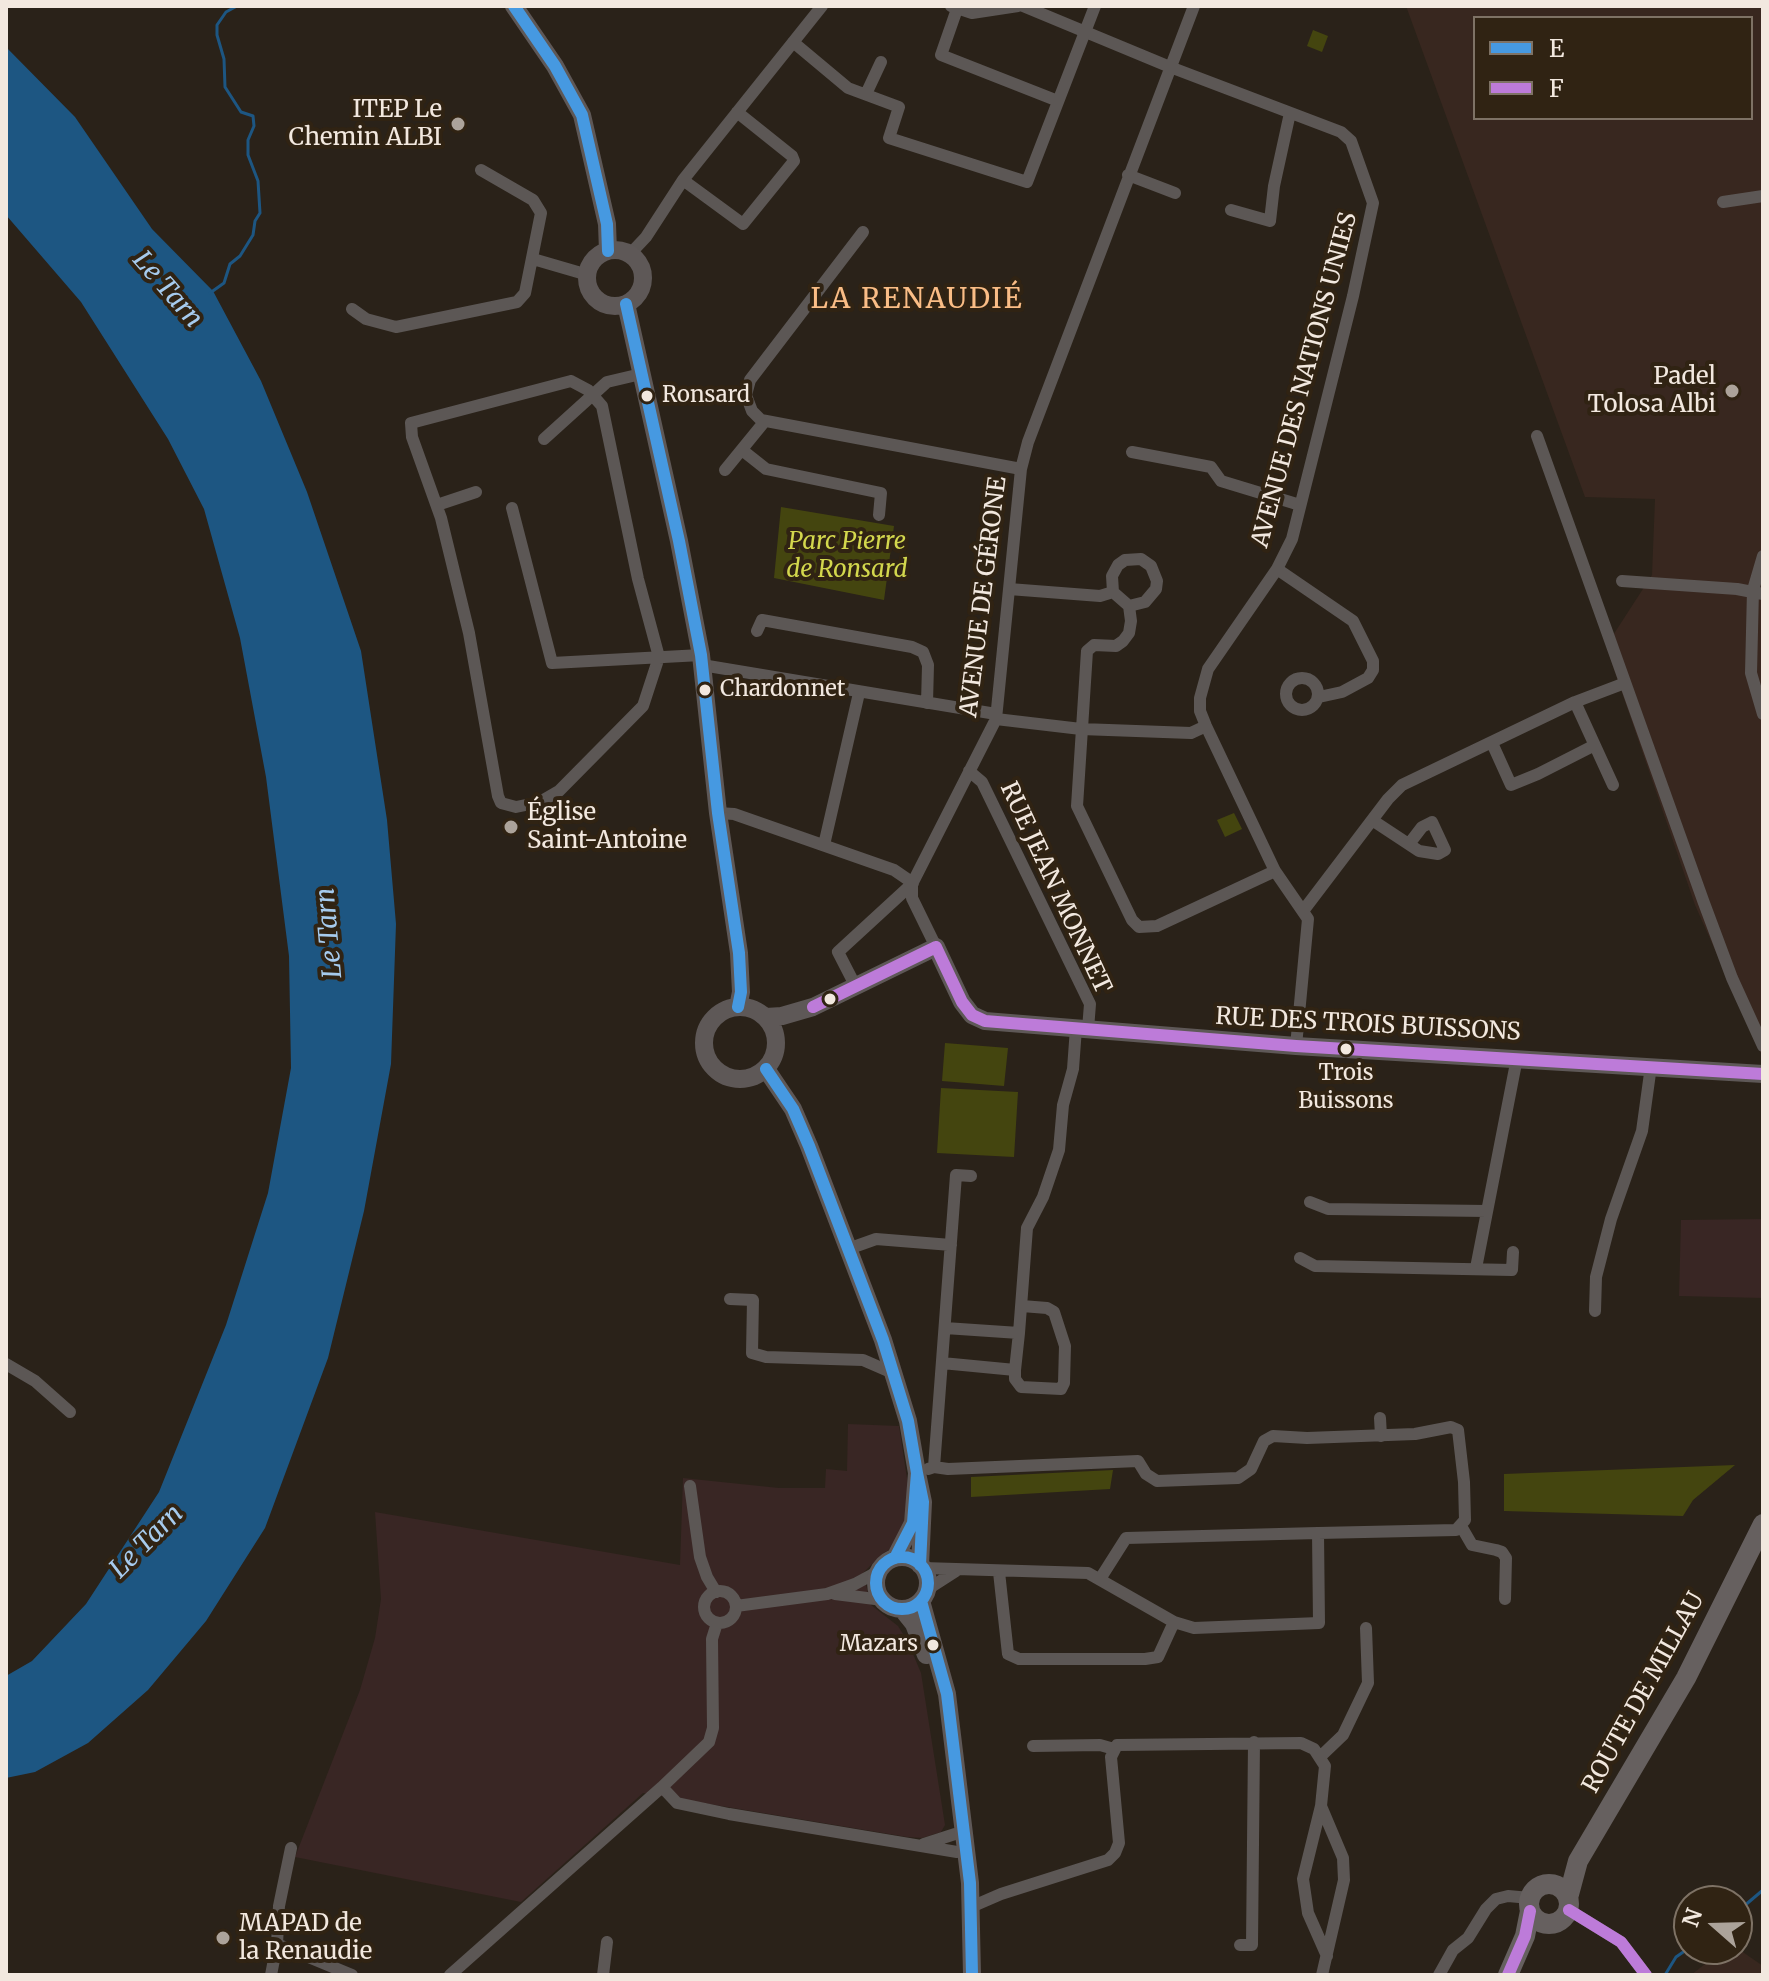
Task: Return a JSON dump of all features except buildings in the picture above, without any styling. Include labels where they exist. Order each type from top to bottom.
[{"type":"main road","points":[[514,6],[555,66],[582,115],[607,224],[608,251]]},
{"type":"main road","points":[[608,251],[630,254],[637,260],[644,276],[639,293],[626,304],[616,306],[598,301],[588,284],[594,260],[608,251]]},
{"type":"main road","points":[[626,304],[679,541],[701,660],[718,813],[741,974],[738,1007]]},
{"type":"main road","points":[[776,1051],[773,1027],[766,1017],[754,1010],[738,1007],[720,1013],[707,1029],[704,1039],[708,1060],[714,1069],[735,1079],[747,1079],[766,1069],[776,1051],[792,1020],[936,947]]},
{"type":"main road","name":"RUE DES TROIS BUISSONS","points":[[936,947],[962,1002],[972,1015],[985,1021],[1296,1046],[1763,1074]]},
{"type":"main road","points":[[766,1017],[813,1007]]},
{"type":"main road","points":[[766,1069],[793,1109],[883,1340],[926,1470],[922,1567]]},
{"type":"main road","points":[[895,1558],[913,1523],[926,1470]]},
{"type":"main road","name":"ROUTE DE MILLAU","points":[[1538,1904],[1578,1861],[1686,1678],[1763,1527]]},
{"type":"main road","points":[[924,1595],[902,1609],[895,1608],[883,1600],[876,1588],[879,1571],[895,1558],[909,1558],[927,1574],[924,1595],[947,1694],[970,1883],[972,1975]]},
{"type":"main road","points":[[902,1609],[922,1640],[936,1692],[956,1843],[964,1975]]},
{"type":"main road","name":"ROUTE DE MILLAU","points":[[1568,1904],[1578,1861]]},
{"type":"main road","points":[[1509,1975],[1538,1904],[1560,1886],[1568,1904],[1559,1921],[1538,1904]]},
{"type":"street","points":[[630,254],[646,237],[683,180],[822,6]]},
{"type":"street","name":"AVENUE DES NATIONS UNIES","points":[[954,8],[972,13],[1020,6],[1341,132],[1349,139],[1373,207],[1292,539],[1277,569],[1208,669],[1200,698],[1200,711],[1206,726]]},
{"type":"street","points":[[793,42],[848,88],[899,107],[889,138],[1027,182],[1095,6]]},
{"type":"street","name":"AVENUE DE GÉRONE","points":[[856,987],[838,952],[912,884],[996,717],[1021,469],[1028,442],[1194,6]]},
{"type":"street","points":[[954,8],[941,55],[1058,101]]},
{"type":"street","points":[[866,94],[881,62]]},
{"type":"street","points":[[683,180],[743,224],[794,161],[792,156],[737,112]]},
{"type":"street","points":[[1231,210],[1270,221],[1274,186],[1290,113]]},
{"type":"street","points":[[352,309],[366,319],[396,327],[517,302],[525,293],[541,213],[533,200],[481,170]]},
{"type":"street","points":[[1128,175],[1175,193]]},
{"type":"street","points":[[1723,202],[1763,196]]},
{"type":"street","points":[[863,232],[750,380],[746,395],[752,411],[765,421],[1021,469]]},
{"type":"street","points":[[533,259],[588,275]]},
{"type":"street","points":[[544,439],[607,382],[641,374]]},
{"type":"street","points":[[571,381],[588,390],[592,396],[602,406],[638,579],[659,657],[643,706],[559,791],[540,802],[516,807],[501,803],[498,796],[469,633],[437,505],[412,437],[411,423],[571,381]]},
{"type":"street","points":[[725,470],[765,421]]},
{"type":"street","points":[[1537,436],[1727,966],[1763,1046]]},
{"type":"street","points":[[742,450],[766,469],[881,493],[879,515]]},
{"type":"street","points":[[1132,452],[1211,467],[1221,481],[1300,505]]},
{"type":"street","points":[[437,505],[476,492]]},
{"type":"street","points":[[512,508],[552,663],[659,657],[701,660],[859,693],[1081,729],[1191,733],[1206,726],[1275,871],[1308,919],[1296,1046]]},
{"type":"street","points":[[1763,556],[1751,673],[1763,714]]},
{"type":"street","points":[[1129,606],[1145,602],[1156,589],[1157,581],[1151,566],[1141,559],[1125,560],[1112,576],[1113,592],[1129,606],[1129,633],[1116,646],[1094,645],[1087,651],[1077,806],[1132,920],[1139,927],[1157,926],[1275,871]]},
{"type":"street","points":[[1277,569],[1353,621],[1373,661],[1373,670],[1368,678],[1342,692],[1319,697]]},
{"type":"street","points":[[1622,581],[1758,592]]},
{"type":"street","points":[[1009,589],[1100,596],[1113,592]]},
{"type":"street","points":[[757,631],[762,620],[912,647],[923,652],[928,665],[927,703]]},
{"type":"street","points":[[1303,911],[1402,785],[1575,702],[1625,683]]},
{"type":"street","points":[[824,845],[859,693]]},
{"type":"street","points":[[1575,702],[1613,785]]},
{"type":"street","points":[[1492,743],[1511,785],[1593,746]]},
{"type":"street","name":"RUE JEAN MONNET","points":[[969,771],[982,782],[1090,1004],[1063,1105],[1059,1150],[1043,1197],[1027,1228],[1015,1370]]},
{"type":"street","points":[[718,813],[734,814],[894,870],[912,884],[912,898],[936,947]]},
{"type":"street","points":[[1372,820],[1409,844]]},
{"type":"street","points":[[1476,1268],[1517,1058]]},
{"type":"street","points":[[1595,1311],[1596,1277],[1611,1219],[1642,1131],[1651,1066]]},
{"type":"street","points":[[971,1176],[956,1175],[942,1363],[926,1470],[1138,1461],[1146,1474],[1157,1481],[1238,1478],[1248,1473],[1264,1441],[1273,1436],[1381,1436],[1421,1434],[1437,1428],[1458,1430],[1465,1520],[1461,1526],[1449,1531],[1126,1538],[1100,1579]]},
{"type":"street","points":[[1310,1202],[1328,1209],[1487,1211]]},
{"type":"street","points":[[848,1249],[876,1239],[951,1245]]},
{"type":"street","points":[[1300,1258],[1315,1266],[1512,1270],[1513,1252]]},
{"type":"street","points":[[730,1299],[753,1300],[752,1353],[766,1357],[863,1360],[886,1370],[893,1368]]},
{"type":"street","points":[[942,1363],[1015,1370],[1015,1379],[1021,1387],[1058,1391],[1064,1383],[1065,1346],[1054,1312],[1047,1308],[1022,1306]]},
{"type":"street","points":[[945,1328],[1019,1333]]},
{"type":"street","points":[[863,1360],[871,1354],[875,1344],[883,1340]]},
{"type":"street","points":[[6,1364],[35,1381],[70,1412]]},
{"type":"street","points":[[1380,1418],[1381,1436]]},
{"type":"street","points":[[690,1486],[700,1557],[716,1592]]},
{"type":"street","points":[[1461,1526],[1472,1545],[1502,1552],[1506,1558],[1505,1599]]},
{"type":"street","points":[[922,1567],[999,1572],[1075,1570],[1100,1579],[1174,1622],[1194,1628],[1319,1623],[1318,1533]]},
{"type":"street","points":[[736,1606],[827,1594],[879,1571]]},
{"type":"street","points":[[924,1595],[956,1571]]},
{"type":"street","points":[[999,1572],[1008,1654],[1019,1659],[1158,1657],[1174,1622]]},
{"type":"street","points":[[716,1592],[729,1594],[736,1606],[731,1619],[717,1623],[710,1619],[704,1607],[706,1600],[716,1592]]},
{"type":"street","points":[[827,1594],[883,1600]]},
{"type":"street","points":[[450,1975],[709,1742],[713,1728],[712,1639],[717,1623]]},
{"type":"street","points":[[1321,1756],[1343,1735],[1368,1683],[1366,1628]]},
{"type":"street","points":[[1240,1945],[1252,1945],[1254,1742]]},
{"type":"street","points":[[971,1907],[1001,1894],[1108,1860],[1115,1853],[1119,1843],[1111,1757],[1114,1749],[1122,1744],[1301,1743],[1314,1749],[1325,1766],[1321,1806],[1303,1879],[1308,1913],[1327,1956]]},
{"type":"street","points":[[1033,1746],[1100,1745],[1114,1749]]},
{"type":"street","points":[[662,1787],[677,1803],[729,1814],[921,1845],[956,1843]]},
{"type":"street","points":[[1321,1806],[1343,1858],[1344,1880],[1322,1975]]},
{"type":"street","points":[[271,1975],[279,1906],[291,1848]]},
{"type":"street","points":[[970,1883],[1001,1894]]},
{"type":"street","points":[[1439,1975],[1453,1950],[1468,1938],[1496,1899],[1508,1896],[1538,1904]]},
{"type":"street","points":[[1568,1904],[1621,1942],[1646,1975]]},
{"type":"street","points":[[603,1975],[607,1942]]},
{"type":"street","points":[[277,1944],[352,1975]]},
{"type":"shaded area","points":[[1406,6],[1763,6],[1763,1058],[1695,905],[1606,646],[1652,575],[1655,499],[1585,497]]},
{"type":"shaded area","points":[[1763,1219],[1763,1298],[1679,1296],[1681,1220]]},
{"type":"shaded area","points":[[848,1424],[899,1426],[909,1491],[903,1529],[892,1548],[863,1573],[871,1605],[898,1626],[921,1673],[945,1825],[941,1832],[922,1838],[907,1837],[643,1793],[521,1902],[295,1857],[360,1690],[375,1638],[381,1599],[375,1512],[680,1565],[683,1478],[779,1488],[825,1488],[826,1469],[847,1471]]},
{"type":"shaded area","points":[[1753,1959],[1763,1966],[1763,1975],[1691,1975],[1704,1965],[1753,1965]]},
{"type":"green space","points":[[1313,30],[1328,36],[1322,52],[1307,46]]},
{"type":"green space","name":"Parc Pierre de Ronsard","points":[[781,507],[894,526],[884,600],[774,578]]},
{"type":"green space","points":[[1234,813],[1242,829],[1225,837],[1217,820]]},
{"type":"green space","points":[[945,1043],[1008,1048],[1004,1086],[942,1081]]},
{"type":"green space","points":[[941,1088],[1018,1092],[1014,1157],[937,1153]]},
{"type":"green space","points":[[1735,1465],[1693,1500],[1683,1516],[1504,1511],[1504,1474]]},
{"type":"green space","points":[[1113,1470],[1110,1489],[971,1497],[971,1477]]},
{"type":"water","name":"Le Tarn","points":[[6,47],[75,117],[152,229],[213,291],[261,381],[307,492],[361,651],[387,820],[396,924],[391,1064],[364,1211],[328,1358],[265,1528],[206,1621],[148,1690],[88,1743],[35,1772],[6,1778],[6,1676],[32,1661],[86,1604],[159,1492],[226,1325],[268,1193],[291,1068],[289,956],[266,777],[240,638],[204,509],[168,439],[81,302],[6,215]]},
{"type":"waterway","points":[[210,293],[224,283],[230,264],[240,256],[253,235],[260,213],[258,181],[248,155],[253,116],[241,112],[225,87],[224,59],[217,35],[217,25],[226,12],[237,6]]},
{"type":"waterway","points":[[1753,1898],[1763,1890]]},
{"type":"waterway","points":[[1665,1975],[1673,1962]]},
{"type":"transit line","name":"E","points":[[514,6],[555,66],[582,115],[607,224],[608,251]]},
{"type":"transit line","name":"E","points":[[626,304],[701,655],[718,813],[739,953],[741,992],[738,1007]]},
{"type":"transit line","name":"F","points":[[936,947],[962,1002],[972,1015],[985,1021],[1296,1046],[1763,1074]]},
{"type":"transit line","name":"F","points":[[813,1007],[936,947]]},
{"type":"transit line","name":"E","points":[[766,1069],[793,1109],[809,1146],[883,1340],[908,1421],[917,1473]]},
{"type":"transit line","name":"E","points":[[895,1558],[913,1523],[917,1473],[923,1502],[920,1565]]},
{"type":"transit line","name":"E","points":[[902,1557],[920,1565],[928,1583],[920,1601],[902,1609],[884,1601],[876,1583],[884,1565],[902,1557]]},
{"type":"transit line","name":"E","points":[[921,1601],[947,1694],[970,1883],[972,1975]]},
{"type":"transit line","name":"F","points":[[1569,1910],[1621,1942],[1646,1975]]},
{"type":"transit line","name":"F","points":[[1508,1975],[1525,1936],[1530,1911]]},
{"type":"place","name":"ITEP Le Chemin ALBI","points":[[458,124]]},
{"type":"place","name":"Padel Tolosa Albi","points":[[1732,391]]},
{"type":"place","name":"Ronsard","points":[[647,396]]},
{"type":"place","name":"Chardonnet","points":[[705,690]]},
{"type":"place","name":"Église Saint-Antoine","points":[[511,827]]},
{"type":"place","name":"Trois Buissons","points":[[1346,1049]]},
{"type":"place","name":"Mazars","points":[[933,1645]]},
{"type":"place","name":"MAPAD de la Renaudie","points":[[223,1938]]},
{"type":"district","name":"LA RENAUDIÉ","points":[[917,300]]}]
